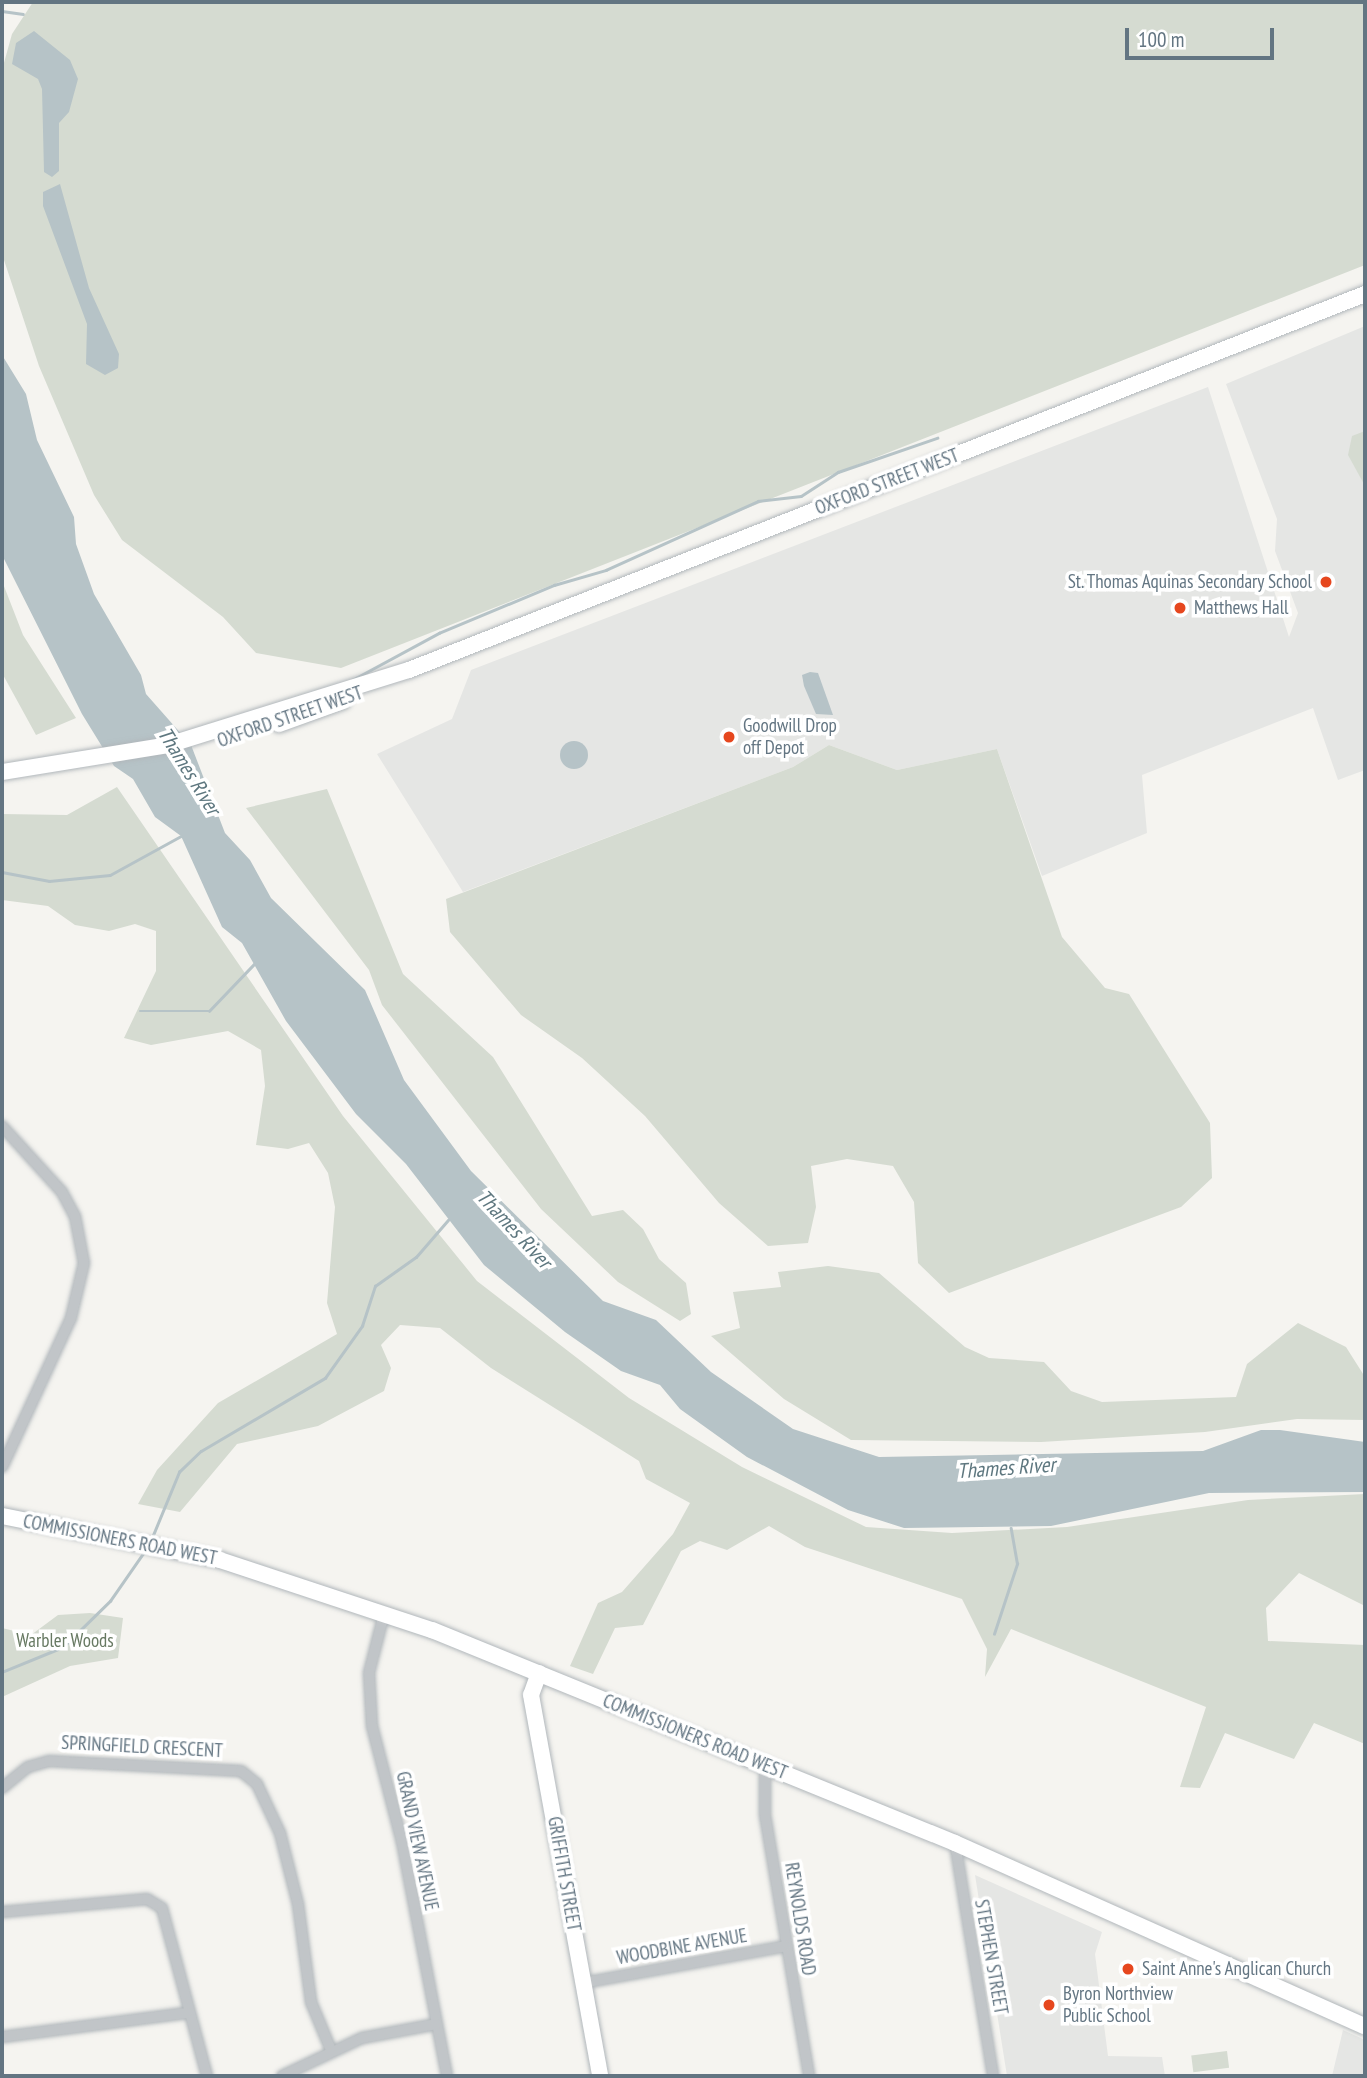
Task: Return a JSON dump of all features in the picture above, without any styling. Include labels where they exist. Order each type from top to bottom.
[{"type":"main road","name":"OXFORD STREET WEST","points":[[2,782],[168,745],[363,689],[1365,293]]},
{"type":"main road","name":"OXFORD STREET WEST","points":[[2,772],[24,775]]},
{"type":"main road","name":"COMMISSIONERS ROAD WEST","points":[[2,1516],[220,1560],[384,1614],[539,1673],[955,1843],[1365,2026]]},
{"type":"main road","name":"GRIFFITH STREET","points":[[539,1673],[531,1695],[600,2076]]},
{"type":"street","points":[[2,1126],[62,1192],[75,1216],[84,1264],[71,1318],[2,1467]]},
{"type":"street","name":"GRAND VIEW AVENUE","points":[[384,1614],[369,1673],[372,1726],[447,2076]]},
{"type":"street","name":"SPRINGFIELD CRESCENT","points":[[2,1788],[28,1767],[50,1761],[241,1771],[257,1784],[280,1833],[298,1904],[311,2003],[331,2050]]},
{"type":"street","name":"REYNOLDS ROAD","points":[[765,1766],[765,1815],[809,2076]]},
{"type":"street","name":"STEPHEN STREET","points":[[955,1843],[993,2076]]},
{"type":"street","points":[[2,1912],[147,1899],[169,1924],[186,2013],[207,2076]]},
{"type":"street","name":"WOODBINE AVENUE","points":[[583,1983],[786,1946]]},
{"type":"street","points":[[2,2037],[186,2013]]},
{"type":"street","points":[[282,2076],[331,2050],[437,2024]]},
{"type":"shaded area","points":[[1365,326],[1365,770],[1338,780],[1313,708],[1142,775],[1147,833],[1042,876],[997,749],[897,770],[829,745],[793,767],[463,892],[377,754],[452,719],[471,670],[1208,387],[1289,637],[1298,613],[1275,551],[1277,519],[1226,384]]},
{"type":"shaded area","name":"Byron Northview Public School","points":[[975,1875],[1102,1932],[1095,1954],[1108,2056],[1162,2057],[1165,2076],[1007,2076]]},
{"type":"shaded area","points":[[1343,2030],[1365,2040],[1365,2076],[1332,2076]]},
{"type":"green space","points":[[33,2],[1365,2],[1365,265],[341,668],[256,653],[223,617],[122,540],[94,495],[39,366],[2,254],[2,70],[12,34]]},
{"type":"green space","points":[[1365,431],[1365,486],[1348,455],[1352,436]]},
{"type":"green space","points":[[2,581],[23,635],[76,718],[36,735],[2,673]]},
{"type":"green space","points":[[829,745],[897,770],[997,749],[1062,937],[1105,988],[1129,994],[1210,1123],[1212,1178],[1181,1207],[949,1293],[918,1263],[914,1202],[893,1166],[847,1159],[811,1166],[816,1207],[808,1243],[768,1246],[719,1203],[645,1116],[582,1058],[521,1015],[450,932],[446,899],[793,767]]},
{"type":"green space","points":[[117,787],[343,1116],[477,1281],[629,1398],[742,1467],[866,1527],[952,1533],[1067,1527],[1248,1500],[1365,1494],[1365,1606],[1299,1573],[1266,1608],[1268,1641],[1365,1645],[1365,1744],[1314,1723],[1294,1759],[1225,1733],[1200,1788],[1180,1787],[1206,1707],[1011,1629],[985,1677],[987,1649],[962,1599],[805,1547],[769,1526],[727,1550],[700,1541],[681,1551],[643,1625],[615,1628],[593,1674],[570,1666],[598,1603],[622,1592],[673,1534],[690,1503],[646,1479],[639,1461],[491,1368],[440,1328],[400,1325],[381,1345],[391,1368],[384,1391],[318,1426],[237,1444],[180,1512],[138,1504],[157,1470],[218,1403],[337,1334],[327,1303],[335,1207],[328,1173],[309,1143],[288,1149],[256,1145],[265,1086],[261,1050],[228,1031],[151,1045],[124,1038],[156,971],[156,931],[135,924],[109,931],[75,925],[48,906],[2,900],[2,814],[67,815]]},
{"type":"green space","points":[[327,789],[403,974],[493,1057],[592,1216],[623,1210],[643,1229],[659,1259],[686,1283],[691,1314],[680,1321],[618,1282],[541,1209],[382,1005],[369,970],[246,808]]},
{"type":"green space","points":[[828,1266],[879,1273],[965,1347],[989,1358],[1044,1362],[1071,1391],[1102,1402],[1236,1397],[1247,1364],[1298,1323],[1346,1347],[1365,1377],[1365,1420],[1297,1419],[1205,1432],[1041,1442],[851,1440],[784,1399],[711,1336],[740,1328],[733,1292],[781,1287],[778,1272]]},
{"type":"green space","name":"Warbler Woods","points":[[90,1613],[123,1618],[118,1658],[70,1666],[2,1697],[2,1628],[31,1635],[58,1615]]},
{"type":"green space","points":[[1227,2051],[1229,2068],[1193,2072],[1191,2055]]},
{"type":"water","points":[[34,31],[70,60],[78,79],[69,112],[59,123],[59,171],[52,177],[44,172],[42,89],[38,79],[12,64],[16,43]]},
{"type":"water","points":[[60,184],[89,288],[119,354],[118,368],[105,375],[86,364],[87,324],[43,206],[43,192]]},
{"type":"water","name":"Thames River","points":[[2,355],[26,394],[37,440],[74,517],[76,544],[94,594],[141,675],[146,694],[191,745],[225,833],[250,860],[271,898],[365,990],[404,1080],[471,1171],[603,1301],[656,1320],[711,1372],[793,1429],[879,1457],[1203,1451],[1261,1430],[1280,1430],[1365,1442],[1365,1492],[1209,1493],[1051,1526],[904,1528],[848,1510],[747,1457],[680,1409],[660,1385],[621,1371],[565,1332],[484,1265],[406,1164],[356,1114],[286,1021],[242,943],[222,927],[181,836],[155,817],[133,779],[114,766],[82,714],[2,555]]},
{"type":"water","points":[[818,673],[833,715],[816,714],[802,675]]},
{"type":"water","points":[[574,741],[584,745],[588,755],[584,765],[574,769],[564,765],[560,755],[564,745]]},
{"type":"waterway","points":[[2,11],[23,14]]},
{"type":"waterway","points":[[352,680],[439,633],[554,585],[606,570],[758,501],[801,496],[838,472],[937,438]]},
{"type":"waterway","points":[[2,872],[49,881],[110,875],[181,836]]},
{"type":"waterway","points":[[140,1011],[209,1011],[254,964]]},
{"type":"waterway","points":[[151,1540],[179,1472],[201,1451],[325,1378],[362,1326],[375,1286],[416,1257],[448,1220]]},
{"type":"waterway","points":[[994,1634],[1017,1564],[1011,1529]]},
{"type":"waterway","points":[[2,1672],[63,1647],[110,1601],[144,1552]]},
{"type":"place","name":"St. Thomas Aquinas Secondary School","points":[[1326,582]]},
{"type":"place","name":"Matthews Hall","points":[[1180,608]]},
{"type":"place","name":"Goodwill Drop off Depot","points":[[729,737]]},
{"type":"place","name":"Saint Anne's Anglican Church","points":[[1128,1969]]},
{"type":"place","name":"Byron Northview Public School","points":[[1049,2005]]}]
